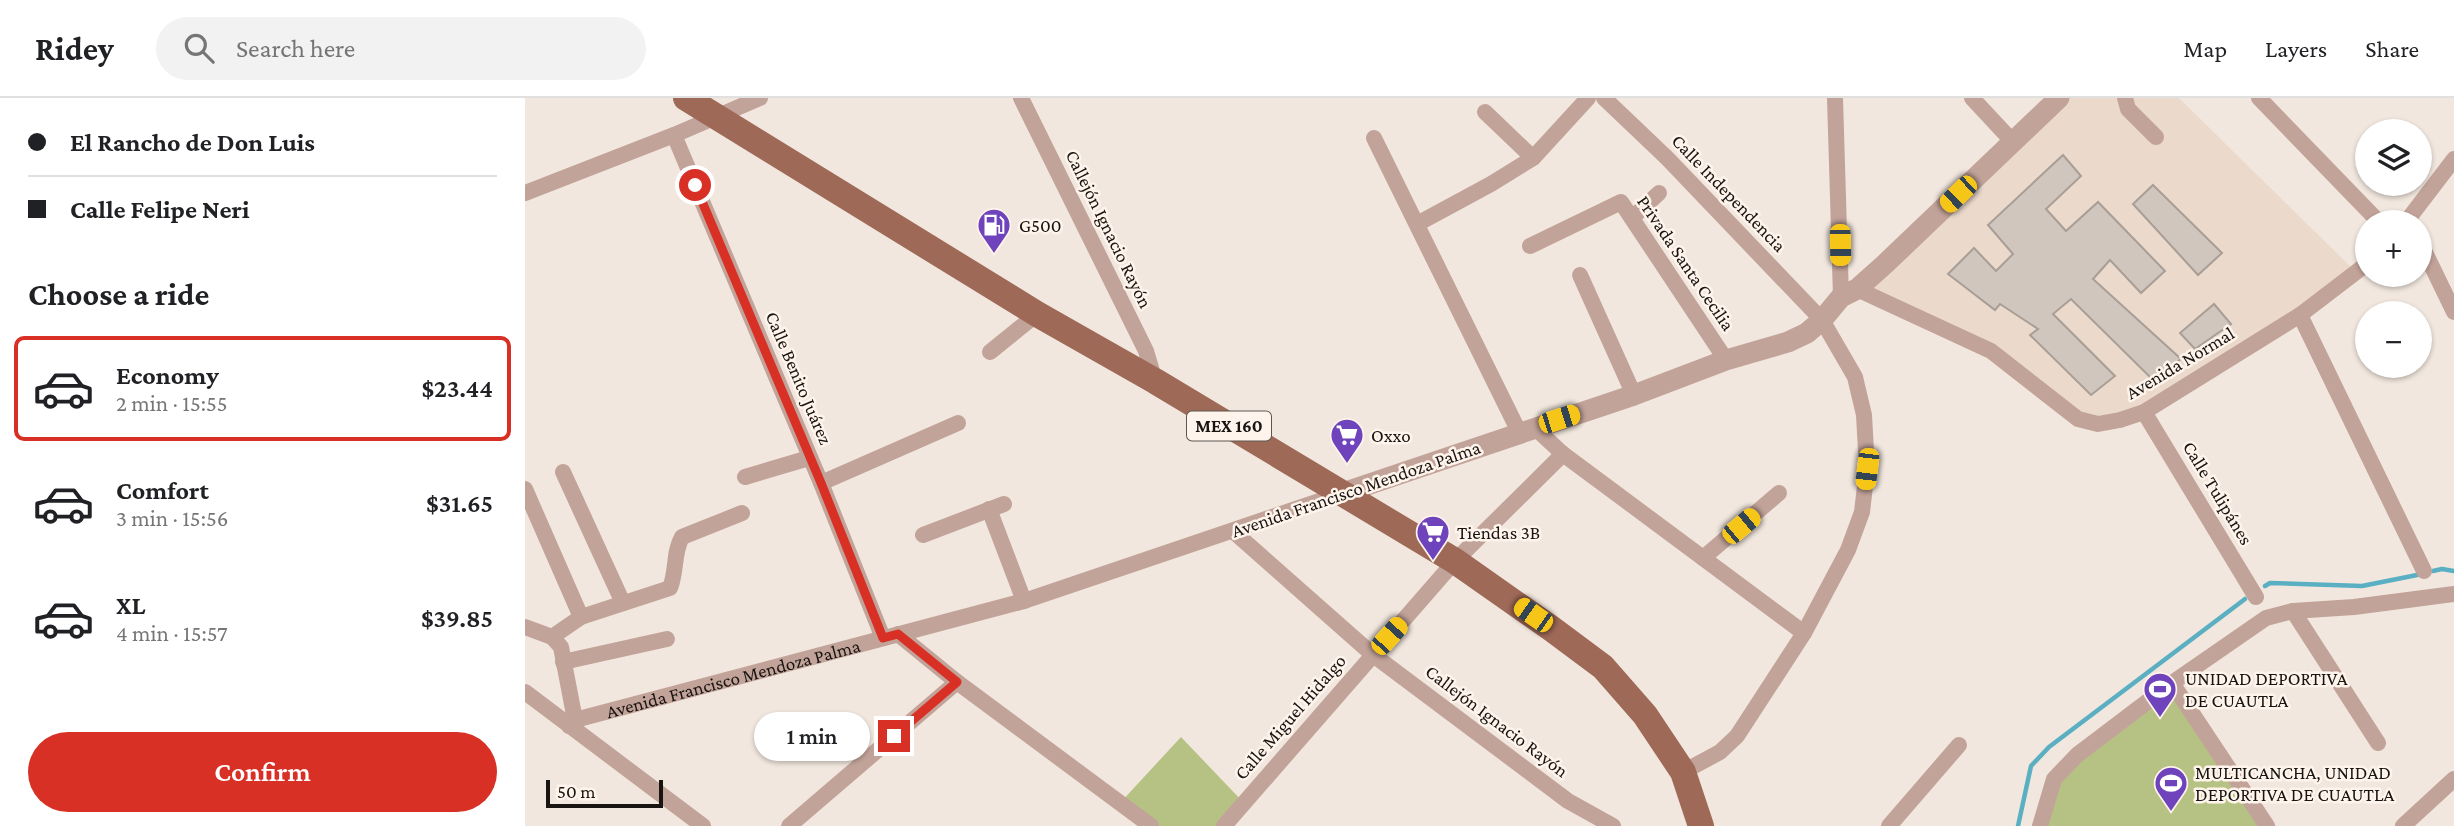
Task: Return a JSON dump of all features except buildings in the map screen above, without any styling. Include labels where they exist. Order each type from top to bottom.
[{"type":"main road","name":"MEX 160","points":[[686,98],[1037,314],[1155,381],[1455,561],[1603,667],[1645,715],[1683,772],[1701,826]]},
{"type":"street","points":[[525,193],[760,98]]},
{"type":"street","name":"Callejón Ignacio Rayón","points":[[1021,98],[1146,352],[1155,381]]},
{"type":"street","points":[[1416,224],[1533,158],[1588,98]]},
{"type":"street","name":"Calle Independencia","points":[[1605,98],[1667,158],[1822,320],[1855,376],[1864,415],[1867,469],[1862,512],[1848,550],[1804,633],[1737,736],[1720,752],[1683,772]]},
{"type":"street","points":[[1835,98],[1849,293]]},
{"type":"street","points":[[1972,98],[2013,142]]},
{"type":"street","name":"Avenida Francisco Mendoza Palma","points":[[572,723],[1024,601],[1634,395],[1726,360],[1788,342],[1807,333],[1822,320],[2059,98]]},
{"type":"street","points":[[2125,98],[2128,109],[2156,137]]},
{"type":"street","points":[[2259,98],[2367,210]]},
{"type":"street","points":[[1485,112],[1533,158]]},
{"type":"street","name":"Calle Benito Juárez","points":[[674,135],[809,458],[890,636],[957,682],[1151,826]]},
{"type":"street","points":[[1374,138],[1416,224],[1527,430],[1804,633]]},
{"type":"street","points":[[2417,210],[2454,159]]},
{"type":"street","points":[[1632,218],[1659,193]]},
{"type":"street","name":"Privada Santa Cecilia","points":[[1530,246],[1621,202],[1726,360]]},
{"type":"street","points":[[2432,267],[2454,312]]},
{"type":"street","name":"Avenida Normal","points":[[1849,293],[1991,351],[2078,419],[2098,424],[2144,412],[2300,315],[2355,273]]},
{"type":"street","points":[[1580,275],[1634,395]]},
{"type":"street","points":[[991,352],[1037,314]]},
{"type":"street","points":[[2300,315],[2424,571]]},
{"type":"street","name":"Calle Tulipánes","points":[[2144,412],[2256,597]]},
{"type":"street","points":[[821,483],[958,423]]},
{"type":"street","name":"Calle Miguel Hidalgo","points":[[1224,826],[1455,561],[1563,454]]},
{"type":"street","points":[[745,477],[809,458]]},
{"type":"street","points":[[563,472],[623,603]]},
{"type":"street","points":[[525,489],[581,617]]},
{"type":"street","points":[[1703,558],[1779,493]]},
{"type":"street","points":[[923,535],[996,507],[1024,601]]},
{"type":"street","points":[[552,637],[581,617],[670,588],[674,580],[677,547],[682,537],[742,513]]},
{"type":"street","name":"Callejón Ignacio Rayón","points":[[1234,531],[1372,654],[1568,801],[1613,826]]},
{"type":"street","points":[[2041,826],[2054,779],[2077,755],[2172,683],[2266,618],[2293,611],[2354,607],[2454,594]]},
{"type":"street","points":[[2293,611],[2378,743]]},
{"type":"street","points":[[525,627],[552,637],[561,647],[572,723]]},
{"type":"street","points":[[563,662],[667,639]]},
{"type":"street","points":[[789,826],[957,682]]},
{"type":"street","points":[[2172,683],[2267,826]]},
{"type":"street","points":[[525,692],[572,723],[703,826]]},
{"type":"street","points":[[1889,826],[1959,745]]},
{"type":"street","points":[[2403,826],[2454,779]]},
{"type":"shaded area","points":[[2058,98],[2179,98],[2355,271],[2144,412],[2098,424],[1991,351],[1857,289]]},
{"type":"green space","name":"UNIDAD DEPORTIVA DE CUAUTLA","points":[[2172,683],[2267,826],[2040,826],[2054,779]]},
{"type":"green space","points":[[1181,737],[1244,803],[1224,826],[1151,826],[1120,803]]},
{"type":"waterway","points":[[2433,571],[2454,571]]},
{"type":"waterway","points":[[2265,586],[2270,583],[2362,586],[2417,575]]},
{"type":"waterway","points":[[2018,826],[2031,766],[2049,747],[2245,599]]},
{"type":"place","name":"G500","points":[[994,255]]},
{"type":"place","name":"Oxxo","points":[[1347,465]]},
{"type":"place","name":"Tiendas 3B","points":[[1433,562]]},
{"type":"place","name":"UNIDAD DEPORTIVA DE CUAUTLA","points":[[2160,719]]},
{"type":"place","name":"MULTICANCHA, UNIDAD DEPORTIVA DE CUAUTLA","points":[[2171,813]]},
{"type":"route","points":[[695,185],[821,483],[883,638],[898,634],[957,682],[894,736]]}]
